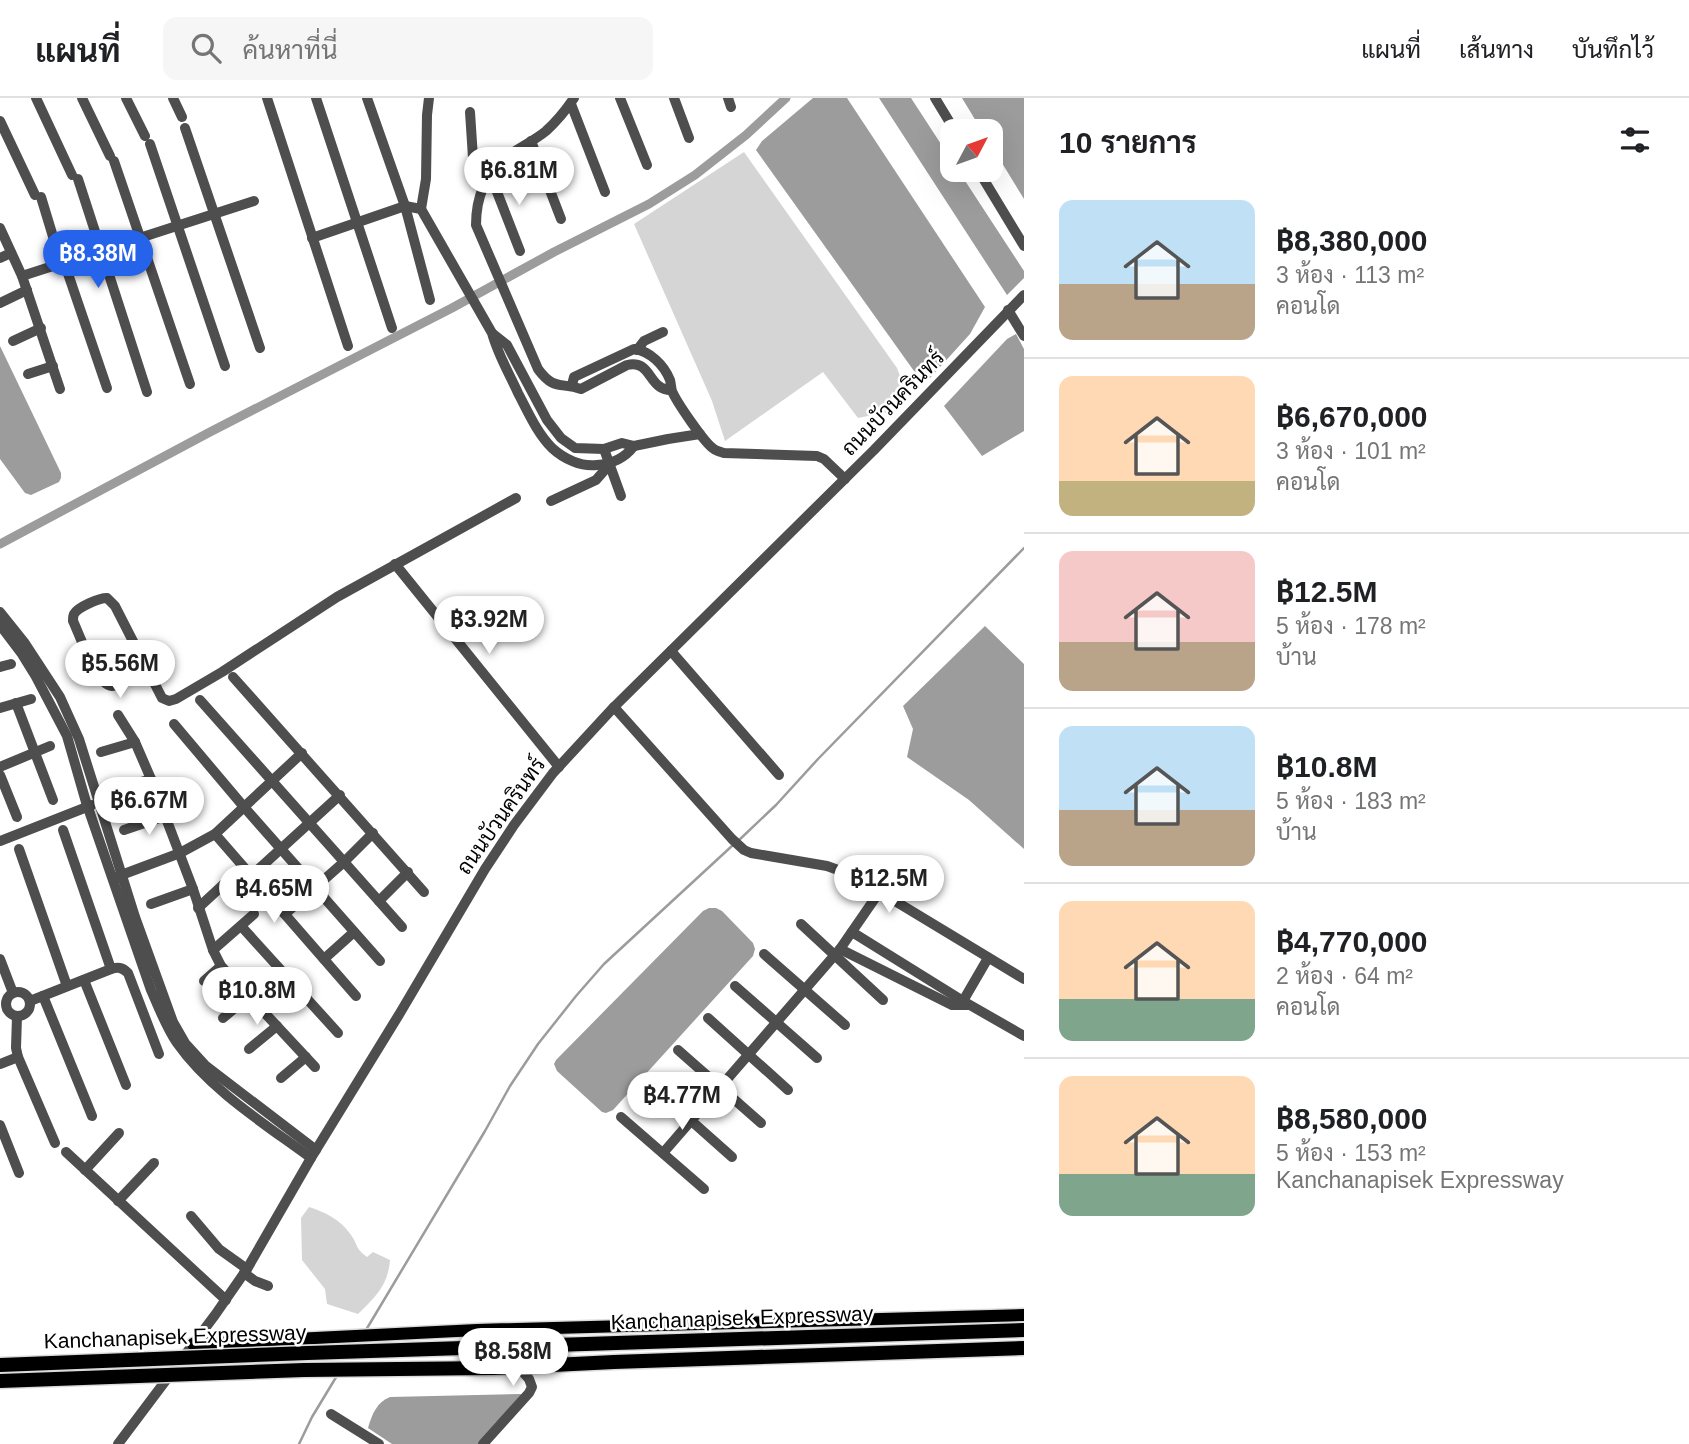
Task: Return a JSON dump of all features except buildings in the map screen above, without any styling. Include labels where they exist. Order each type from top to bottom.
[{"type":"highway","name":"Kanchanapisek Expressway","points":[[0,1365],[1024,1330]]},
{"type":"highway","name":"Kanchanapisek Expressway","points":[[0,1381],[291,1371],[493,1368],[641,1360],[1024,1348]]},
{"type":"main road","points":[[193,1344],[477,1330],[1024,1315]]},
{"type":"street","points":[[36,98],[75,177],[147,392]]},
{"type":"street","points":[[82,98],[112,158],[190,384]]},
{"type":"street","points":[[126,98],[147,140],[225,366]]},
{"type":"street","points":[[173,98],[182,117]]},
{"type":"street","points":[[267,98],[348,346]]},
{"type":"street","points":[[316,98],[392,328]]},
{"type":"street","points":[[367,98],[405,206],[430,300]]},
{"type":"street","points":[[429,98],[426,179],[421,209],[492,333],[497,351],[536,426],[552,448],[571,460],[590,466],[610,464]]},
{"type":"street","points":[[620,98],[647,165]]},
{"type":"street","points":[[674,98],[689,138]]},
{"type":"street","points":[[935,98],[948,119]]},
{"type":"street","points":[[605,192],[573,101],[545,132],[505,158],[490,174],[482,188],[476,225],[538,369],[545,379],[560,386],[572,385],[582,389],[635,363],[642,365],[660,387],[671,390]]},
{"type":"street","points":[[470,112],[474,173],[482,188]]},
{"type":"street","points":[[0,121],[38,196],[107,388]]},
{"type":"street","points":[[185,128],[260,348]]},
{"type":"street","points":[[531,141],[561,219]]},
{"type":"street","points":[[490,174],[520,251]]},
{"type":"street","points":[[985,182],[1024,246]]},
{"type":"street","points":[[22,276],[254,201]]},
{"type":"street","points":[[312,238],[405,206],[421,209]]},
{"type":"street","points":[[0,228],[22,276],[60,388]]},
{"type":"street","points":[[0,258],[11,253]]},
{"type":"street","points":[[0,303],[27,290]]},
{"type":"street","name":"ถนนบัวนครินทร์","points":[[118,1444],[246,1271],[485,869],[514,825],[559,767],[614,707],[926,398],[1024,295]]},
{"type":"street","points":[[1008,310],[1024,336]]},
{"type":"street","points":[[13,341],[41,328]]},
{"type":"street","points":[[637,350],[648,338],[663,332]]},
{"type":"street","points":[[492,333],[506,345],[547,420],[561,438],[575,448],[604,449],[622,443],[634,446],[700,434]]},
{"type":"street","points":[[572,385],[574,377],[623,354],[643,350],[652,355],[659,364],[671,382],[671,390],[700,434],[715,450],[724,453],[817,456],[824,459],[845,479]]},
{"type":"street","points":[[648,373],[659,364]]},
{"type":"street","points":[[28,374],[53,366]]},
{"type":"street","points":[[536,426],[547,420]]},
{"type":"street","points":[[551,501],[596,480],[610,464],[626,455],[634,446]]},
{"type":"street","points":[[604,449],[621,496]]},
{"type":"street","points":[[148,671],[120,684],[106,685],[99,677],[73,621],[76,612],[97,599],[107,598],[114,606],[148,671],[162,698],[169,701],[233,664],[337,597],[516,498]]},
{"type":"street","points":[[395,564],[559,767]]},
{"type":"street","points":[[0,612],[24,642],[79,739],[99,800],[117,877]]},
{"type":"street","points":[[0,625],[55,699],[87,805],[135,917],[173,1022],[185,1043],[206,1066],[314,1154]]},
{"type":"street","points":[[671,651],[779,775]]},
{"type":"street","points":[[0,667],[11,664]]},
{"type":"street","points":[[233,677],[424,892]]},
{"type":"street","points":[[0,708],[31,699]]},
{"type":"street","points":[[200,700],[402,927]]},
{"type":"street","points":[[16,703],[53,800]]},
{"type":"street","points":[[614,707],[739,846],[751,853],[841,869],[1024,979]]},
{"type":"street","points":[[118,715],[135,742],[152,779],[221,966],[315,1067]]},
{"type":"street","points":[[174,724],[380,961]]},
{"type":"street","points":[[101,752],[135,742]]},
{"type":"street","points":[[0,767],[50,746]]},
{"type":"street","points":[[117,877],[180,853],[215,834],[302,753]]},
{"type":"street","points":[[0,775],[16,817]]},
{"type":"street","points":[[112,791],[152,779]]},
{"type":"street","points":[[251,876],[340,795]]},
{"type":"street","points":[[0,841],[99,800]]},
{"type":"street","points":[[0,834],[87,805]]},
{"type":"street","points":[[124,830],[164,816]]},
{"type":"street","points":[[63,830],[111,969]]},
{"type":"street","points":[[285,914],[373,833]]},
{"type":"street","points":[[215,834],[356,996]]},
{"type":"street","points":[[19,849],[67,986]]},
{"type":"street","points":[[379,901],[408,872]]},
{"type":"street","points":[[198,908],[224,884]]},
{"type":"street","points":[[151,904],[193,889]]},
{"type":"street","points":[[663,1153],[837,952],[880,891]]},
{"type":"street","points":[[213,950],[254,914]]},
{"type":"street","points":[[801,925],[837,952],[883,1000]]},
{"type":"street","points":[[241,926],[338,1033]]},
{"type":"street","points":[[324,959],[354,932]]},
{"type":"street","points":[[852,932],[1024,1036]]},
{"type":"street","points":[[837,952],[952,1005],[966,1003]]},
{"type":"street","points":[[764,954],[845,1025]]},
{"type":"street","points":[[966,1003],[988,958]]},
{"type":"street","points":[[0,959],[13,993]]},
{"type":"street","points":[[204,981],[221,966]]},
{"type":"street","points":[[30,1001],[111,969],[124,968],[159,1054]]},
{"type":"street","points":[[84,980],[126,1084]]},
{"type":"street","points":[[735,986],[817,1058]]},
{"type":"street","points":[[13,993],[23,993],[30,1001],[31,1005],[26,1014],[17,1016],[3,1008],[13,993]]},
{"type":"street","points":[[43,996],[92,1116]]},
{"type":"street","points":[[222,1018],[250,996]]},
{"type":"street","points":[[17,1016],[18,1057],[55,1143]]},
{"type":"street","points":[[708,1018],[788,1090]]},
{"type":"street","points":[[249,1049],[277,1026]]},
{"type":"street","points":[[678,1050],[761,1123]]},
{"type":"street","points":[[0,1064],[18,1057]]},
{"type":"street","points":[[281,1079],[306,1057]]},
{"type":"street","points":[[652,1085],[732,1157]]},
{"type":"street","points":[[621,1117],[704,1189]]},
{"type":"street","points":[[0,1125],[19,1173]]},
{"type":"street","points":[[85,1170],[120,1133]]},
{"type":"street","points":[[66,1153],[226,1300]]},
{"type":"street","points":[[118,1201],[154,1163]]},
{"type":"street","points":[[191,1216],[219,1249],[255,1282],[268,1286]]},
{"type":"street","points":[[477,1330],[494,1338],[529,1379],[532,1387],[483,1444]]},
{"type":"street","points":[[331,1414],[379,1444]]},
{"type":"shaded area","points":[[813,98],[847,98],[985,307],[970,334],[930,378],[914,371],[756,150],[762,141]]},
{"type":"shaded area","points":[[879,98],[911,98],[940,143],[940,182],[966,182],[1024,271],[1024,278],[1007,295]]},
{"type":"shaded area","points":[[962,98],[1024,98],[1024,199],[1003,165],[1003,119],[975,119]]},
{"type":"shaded area","points":[[744,152],[897,368],[906,392],[888,412],[858,418],[823,372],[725,441],[712,401],[634,224]]},
{"type":"shaded area","points":[[1016,334],[1024,349],[1024,431],[982,456],[944,406],[1007,339]]},
{"type":"shaded area","points":[[0,346],[61,473],[59,482],[31,495],[25,493],[0,459]]},
{"type":"shaded area","points":[[985,626],[1024,664],[1024,849],[969,800],[907,757],[913,729],[903,706]]},
{"type":"shaded area","points":[[709,908],[722,911],[753,943],[753,956],[613,1110],[602,1112],[557,1071],[554,1064],[556,1060],[703,911]]},
{"type":"shaded area","points":[[309,1207],[338,1221],[367,1257],[373,1252],[390,1260],[383,1284],[358,1314],[327,1304],[325,1289],[302,1260],[301,1218]]},
{"type":"shaded area","points":[[523,1395],[480,1444],[392,1444],[368,1428],[376,1409],[390,1397]]},
{"type":"waterway","points":[[0,544],[649,204],[695,175],[746,135],[786,98]]},
{"type":"waterway","points":[[738,841],[1024,548]]},
{"type":"waterway","points":[[366,1330],[510,1086],[538,1044],[604,964],[733,845]]},
{"type":"waterway","points":[[299,1444],[338,1374]]}]
